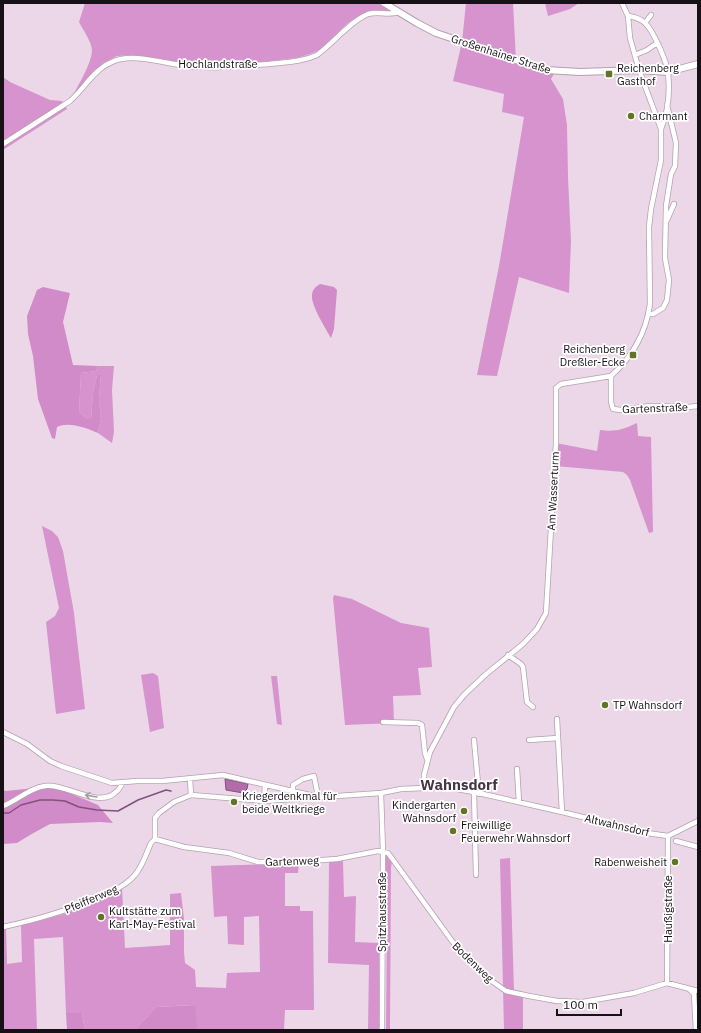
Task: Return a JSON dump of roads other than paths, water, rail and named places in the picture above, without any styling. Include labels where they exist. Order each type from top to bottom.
[{"type":"street","name":"Großenhainer Straße","points":[[384,3],[416,23],[444,36],[546,70],[580,72],[640,70],[668,72],[698,64]]},
{"type":"street","points":[[611,376],[622,366],[631,354],[645,328],[648,314],[650,280],[649,241],[651,209],[661,160],[661,129],[635,55],[628,26],[628,16],[622,3]]},
{"type":"street","name":"Hochlandstraße","points":[[3,144],[70,101],[97,72],[112,61],[128,58],[188,67],[203,67],[240,66],[299,61],[309,59],[317,55],[362,17],[376,13],[394,14],[399,12]]},
{"type":"street","points":[[645,23],[651,15]]},
{"type":"street","points":[[628,16],[638,18],[645,23],[654,36],[668,72],[667,104],[665,120],[661,129]]},
{"type":"street","points":[[635,55],[647,50],[657,43]]},
{"type":"street","points":[[648,314],[653,314],[663,308],[667,300],[669,280],[664,258],[667,193],[671,174],[675,166],[676,143],[667,104]]},
{"type":"street","points":[[666,221],[674,204]]},
{"type":"street","name":"Gartenstraße","points":[[611,376],[610,402],[613,409],[621,410],[650,406],[698,406]]},
{"type":"street","name":"Am Wasserturm","points":[[427,760],[454,707],[464,695],[523,644],[537,629],[546,613],[556,443],[556,388],[560,384],[611,376]]},
{"type":"street","points":[[508,656],[521,664],[523,667],[526,703],[533,707]]},
{"type":"street","points":[[557,719],[562,812]]},
{"type":"street","points":[[383,722],[418,723],[422,726],[427,760],[424,775],[424,788]]},
{"type":"street","name":"Altwahnsdorf","points":[[3,732],[27,744],[50,761],[107,781],[123,782],[137,780],[162,782],[223,776],[237,778],[265,786],[318,796],[332,797],[381,793],[401,789],[450,788],[519,802],[647,833],[668,836]]},
{"type":"street","points":[[529,740],[558,738]]},
{"type":"street","points":[[474,740],[479,794]]},
{"type":"street","points":[[517,769],[519,802]]},
{"type":"street","points":[[293,799],[293,785],[303,779],[314,776],[318,796]]},
{"type":"street","points":[[155,839],[155,818],[159,813],[174,802],[191,795],[190,779]]},
{"type":"street","points":[[3,806],[33,789],[53,785],[64,787],[89,797],[104,798],[112,796],[117,792],[123,782]]},
{"type":"street","points":[[264,800],[265,786]]},
{"type":"street","points":[[474,792],[476,875]]},
{"type":"street","name":"Spitzhausstraße","points":[[381,793],[383,852],[382,1030]]},
{"type":"street","name":"Altwahnsdorf","points":[[191,795],[264,800],[318,796]]},
{"type":"street","points":[[668,836],[698,821]]},
{"type":"street","name":"Haußigstraße","points":[[668,836],[668,983]]},
{"type":"street","name":"Gartenweg","points":[[155,839],[184,847],[229,853],[258,862],[294,862],[383,852]]},
{"type":"street","name":"Pfeifferweg","points":[[3,927],[48,917],[92,900],[122,886],[134,876],[151,843],[155,839]]},
{"type":"street","points":[[676,841],[698,847]]},
{"type":"street","name":"Bodenweg","points":[[383,852],[388,853],[429,911],[468,960],[486,977],[506,990],[557,1001],[583,1002],[634,993],[668,983],[698,991]]},
{"type":"street","points":[[689,988],[694,994],[696,1030]]},
{"type":"waterway","points":[[3,813],[9,813],[21,805],[40,800],[65,801],[79,807],[118,811],[138,800],[166,790],[171,791]]},
{"type":"place","name":"Reichenberg Gasthof","points":[[609,74]]},
{"type":"place","name":"Charmant","points":[[631,116]]},
{"type":"place","name":"Reichenberg Dreßler-Ecke","points":[[633,355]]},
{"type":"place","name":"TP Wahnsdorf","points":[[605,705]]},
{"type":"place","name":"Kriegerdenkmal für beide Weltkriege","points":[[234,802]]},
{"type":"place","name":"Kindergarten Wahnsdorf","points":[[464,811]]},
{"type":"place","name":"Freiwillige Feuerwehr Wahnsdorf","points":[[453,831]]},
{"type":"place","name":"Rabenweisheit","points":[[675,862]]},
{"type":"place","name":"Kultstätte zum Karl-May-Festival","points":[[101,917]]},
{"type":"district","name":"Wahnsdorf","points":[[459,784]]}]
